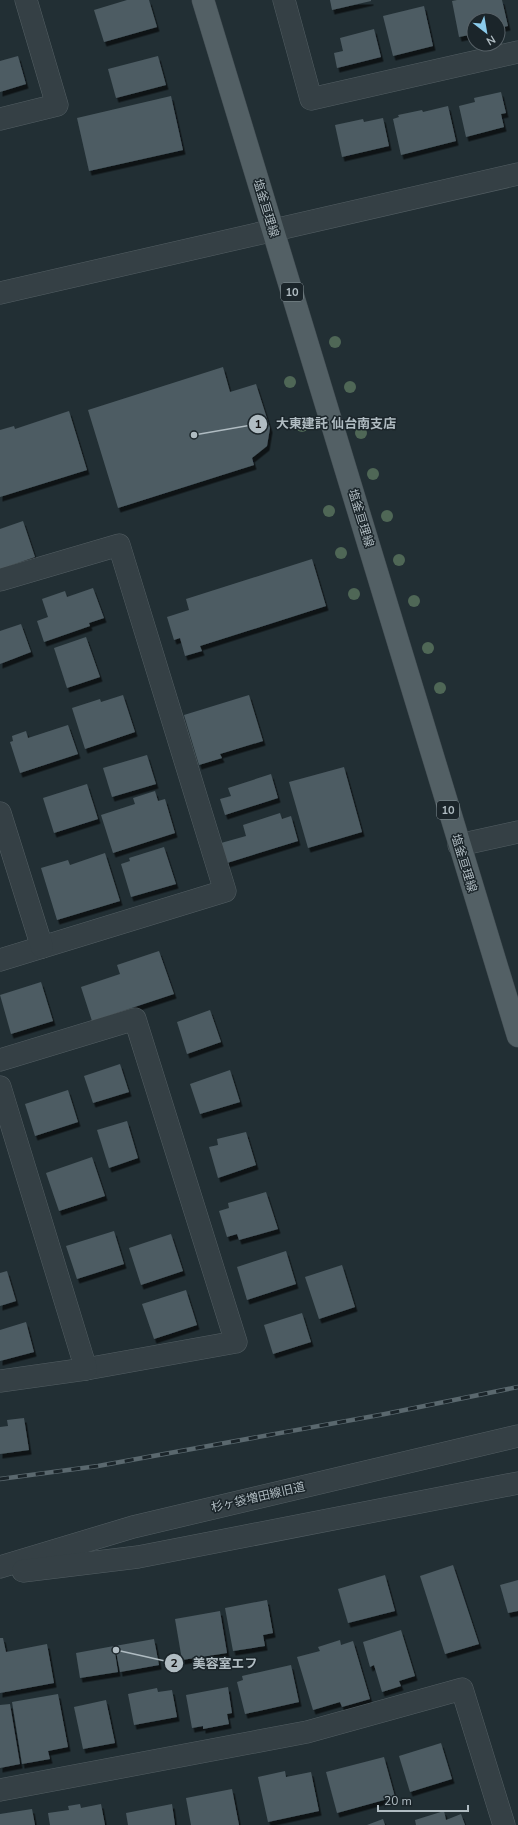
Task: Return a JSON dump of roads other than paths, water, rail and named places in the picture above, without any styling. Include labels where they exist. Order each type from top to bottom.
[{"type":"main road","name":"塩釜亘理線","points":[[203,0],[518,1036]]},
{"type":"street","points":[[0,118],[57,106],[26,0]]},
{"type":"street","points":[[284,0],[311,98],[518,52]]},
{"type":"street","points":[[0,293],[273,232],[518,174]]},
{"type":"street","points":[[0,580],[118,545],[225,891],[0,960]]},
{"type":"street","points":[[0,813],[42,947]]},
{"type":"street","points":[[459,846],[518,832]]},
{"type":"street","points":[[0,1060],[135,1019],[236,1342],[86,1369],[0,1381]]},
{"type":"street","points":[[0,1087],[86,1369]]},
{"type":"street","name":"杉ヶ袋増田線旧道","points":[[0,1567],[133,1527],[518,1436]]},
{"type":"street","points":[[0,1573],[138,1557],[518,1483]]},
{"type":"street","points":[[0,1790],[307,1732],[462,1689],[504,1825]]},
{"type":"railway","points":[[0,1479],[98,1466],[385,1414],[518,1387]]},
{"type":"place","name":"大東建託 仙台南支店","points":[[194,435]]},
{"type":"place","name":"美容室エフ","points":[[116,1650]]}]
